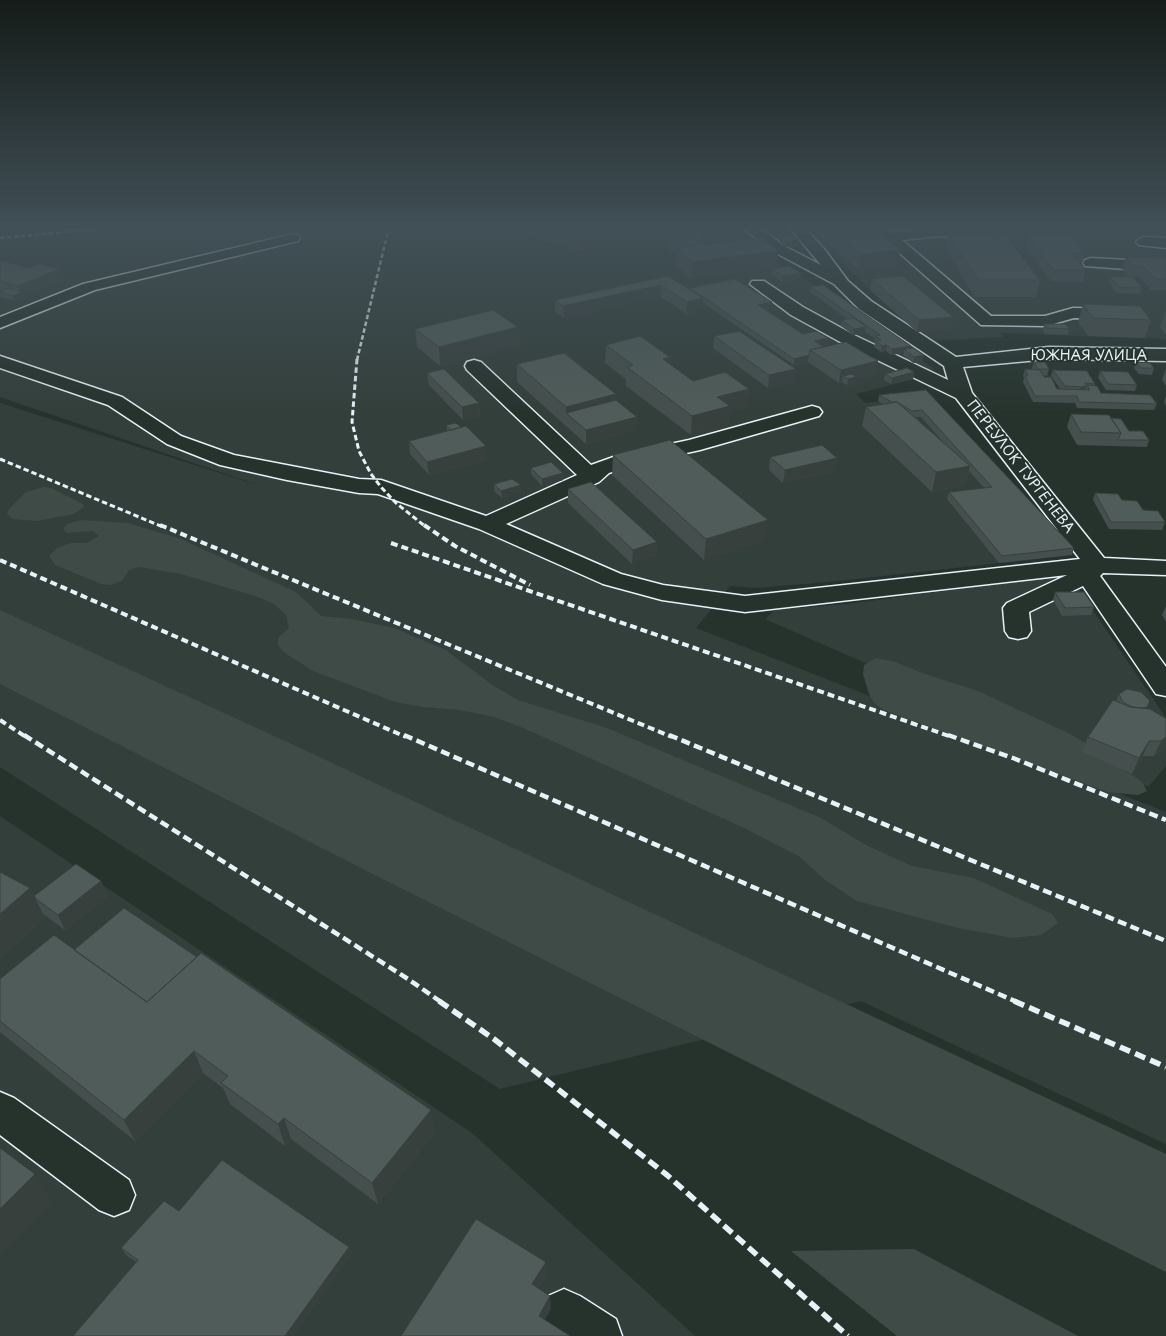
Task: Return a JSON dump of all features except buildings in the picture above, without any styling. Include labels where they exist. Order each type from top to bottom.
[{"type":"street","points":[[0,323],[83,289]]},
{"type":"street","points":[[766,289],[797,310],[850,340],[963,394]]},
{"type":"street","points":[[848,289],[865,305],[952,363]]},
{"type":"street","points":[[950,289],[987,321],[1046,321],[1073,313],[1127,314]]},
{"type":"street","points":[[1024,321],[1032,334],[1049,353]]},
{"type":"street","name":"ЮЖНАЯ УЛИЦА","points":[[952,363],[1049,353],[1166,355]]},
{"type":"street","points":[[0,362],[115,400],[174,440],[228,460],[287,473],[381,488],[487,524],[612,579],[662,592],[745,604],[1092,570],[1166,568]]},
{"type":"street","name":"ПЕРЕУЛОК ТУРГЕНЕВА","points":[[952,363],[963,394],[1092,570],[1166,687]]},
{"type":"street","points":[[474,366],[591,476]]},
{"type":"street","points":[[487,524],[591,476],[601,468],[626,460],[693,446],[812,412]]},
{"type":"street","points":[[1018,631],[1016,608],[1092,570]]},
{"type":"street","points":[[0,1111],[114,1195]]},
{"type":"shaded area","points":[[0,289],[822,290],[933,368],[932,374],[856,394],[865,403],[925,397],[1072,555],[838,581],[756,588],[730,586],[696,628],[1166,812],[1166,1144],[861,1001],[500,1089],[0,767],[0,403],[270,489],[0,397]]},
{"type":"shaded area","points":[[870,289],[1166,289],[1166,339],[1001,333],[1003,337],[926,341]]},
{"type":"shaded area","points":[[44,487],[51,488],[83,504],[84,507],[74,514],[37,521],[13,519],[7,514],[9,509],[26,492]]},
{"type":"shaded area","points":[[81,520],[128,523],[181,539],[296,592],[321,616],[352,619],[394,628],[446,650],[494,686],[518,700],[607,728],[821,818],[868,846],[912,866],[974,878],[1052,914],[1058,923],[1041,935],[1013,938],[958,928],[857,901],[825,880],[800,857],[744,828],[528,730],[494,717],[460,710],[423,707],[395,702],[313,671],[285,653],[278,646],[278,638],[289,628],[286,615],[274,604],[255,596],[181,574],[139,567],[129,570],[122,581],[111,585],[101,584],[55,565],[49,556],[57,548],[71,543],[87,543],[99,536],[93,531],[67,533],[63,529],[67,524]]},
{"type":"shaded area","points":[[1065,575],[1077,587],[1166,718],[1166,766],[1148,787],[765,619],[775,610],[847,604]]},
{"type":"shaded area","points":[[0,610],[311,753],[1166,1154],[1166,1272],[367,871],[0,684]]},
{"type":"shaded area","points":[[876,658],[896,662],[922,673],[978,691],[1068,733],[1086,743],[1102,759],[1134,776],[1142,782],[1147,791],[1138,795],[1107,792],[884,710],[874,703],[863,674],[864,665]]},
{"type":"shaded area","points":[[0,816],[472,1133],[695,1336],[0,1336]]},
{"type":"shaded area","points":[[914,1249],[1078,1336],[897,1336],[791,1251]]},
{"type":"railway","points":[[357,360],[374,289]]},
{"type":"railway","points":[[357,359],[352,422],[359,451],[371,474],[381,487],[396,503],[426,527]]},
{"type":"railway","points":[[0,459],[163,527]]},
{"type":"railway","points":[[160,525],[672,737]]},
{"type":"railway","points":[[424,525],[455,546],[530,585]]},
{"type":"railway","points":[[391,543],[952,737]]},
{"type":"railway","points":[[0,560],[406,737]]},
{"type":"railway","points":[[0,720],[26,737]]},
{"type":"railway","points":[[24,735],[408,979],[441,1002]]},
{"type":"railway","points":[[404,735],[1017,1002]]},
{"type":"railway","points":[[669,735],[1166,941]]},
{"type":"railway","points":[[948,735],[1013,758],[1166,820]]},
{"type":"railway","points":[[439,1001],[494,1039],[667,1175],[848,1336]]},
{"type":"railway","points":[[1014,1001],[1166,1067]]}]
